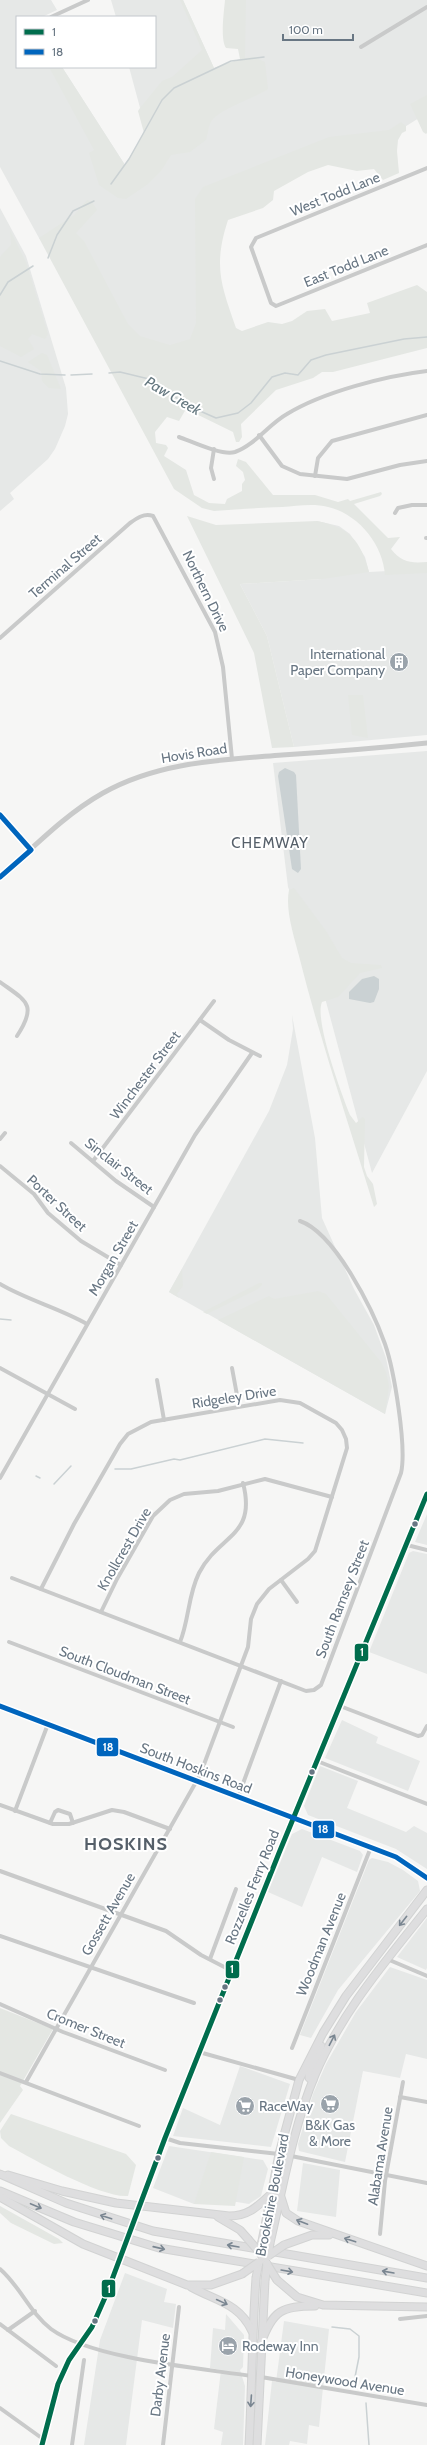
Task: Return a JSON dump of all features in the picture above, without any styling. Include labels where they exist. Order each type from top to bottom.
[{"type":"highway","name":"Brookshire Boulevard","points":[[257,2445],[265,2280],[262,2241],[279,2154],[300,2080],[328,2025],[346,1996],[427,1890]]},
{"type":"highway","name":"Brookshire Boulevard","points":[[249,2445],[252,2332],[256,2278],[270,2243],[280,2197],[313,2080],[344,2019],[387,1959],[427,1909]]},
{"type":"highway","points":[[313,2080],[309,2078],[309,2074],[328,2025]]},
{"type":"highway","points":[[0,2174],[62,2191],[116,2203],[214,2215],[238,2216],[247,2214],[256,2209],[270,2195]]},
{"type":"highway","points":[[0,2174],[72,2205],[153,2232],[427,2278]]},
{"type":"highway","points":[[0,2191],[74,2222],[159,2248],[427,2293]]},
{"type":"highway","points":[[0,2197],[83,2244],[187,2285],[235,2308],[244,2318],[252,2332]]},
{"type":"highway","points":[[280,2197],[286,2213],[293,2219],[335,2236],[427,2266]]},
{"type":"highway","points":[[214,2215],[230,2223],[248,2239],[264,2259],[278,2282],[296,2296],[324,2305]]},
{"type":"highway","points":[[187,2285],[211,2285],[242,2274],[284,2246],[312,2235],[335,2236]]},
{"type":"highway","points":[[261,2343],[271,2320],[280,2310],[296,2306],[324,2305],[427,2308]]},
{"type":"street","points":[[52,16],[88,0]]},
{"type":"street","points":[[361,47],[427,7]]},
{"type":"street","name":"West Todd Lane","points":[[273,306],[251,249],[252,242],[427,168]]},
{"type":"street","name":"East Todd Lane","points":[[273,306],[290,301],[427,245]]},
{"type":"street","points":[[179,438],[222,452],[235,452],[285,415],[312,401],[397,376],[427,371]]},
{"type":"street","points":[[315,476],[318,458],[332,441],[427,414]]},
{"type":"street","points":[[259,435],[282,466],[300,474],[347,479],[400,465],[427,461]]},
{"type":"street","points":[[214,449],[211,468],[214,479]]},
{"type":"street","points":[[395,513],[398,508],[412,505],[427,505]]},
{"type":"street","name":"Terminal Street","points":[[0,638],[130,523],[138,517],[147,515]]},
{"type":"street","name":"Northern Drive","points":[[147,515],[158,521],[215,632],[223,667],[232,759]]},
{"type":"street","name":"Hovis Road","points":[[0,877],[71,814],[120,784],[165,768],[232,759],[427,743]]},
{"type":"street","points":[[0,815],[31,850]]},
{"type":"street","points":[[0,982],[24,1000],[28,1009],[27,1021],[17,1036]]},
{"type":"street","name":"Winchester Street","points":[[92,1161],[214,1001]]},
{"type":"street","points":[[200,1020],[252,1053],[260,1056]]},
{"type":"street","name":"Morgan Street","points":[[0,1478],[195,1135],[252,1053]]},
{"type":"street","points":[[0,1139],[5,1133]]},
{"type":"street","name":"Sinclair Street","points":[[71,1143],[116,1181],[154,1207]]},
{"type":"street","name":"Porter Street","points":[[0,1166],[34,1194],[48,1213],[81,1241],[121,1265]]},
{"type":"street","name":"South Ramsey Street","points":[[12,1578],[308,1691],[314,1690],[321,1685],[401,1473],[404,1458],[391,1367],[380,1330],[339,1257],[323,1236],[301,1222]]},
{"type":"street","points":[[0,1284],[22,1296],[63,1310],[87,1324]]},
{"type":"street","points":[[0,1368],[75,1409]]},
{"type":"street","points":[[232,1368],[238,1406]]},
{"type":"street","points":[[157,1380],[164,1420]]},
{"type":"street","name":"Ridgeley Drive","points":[[40,1589],[50,1567],[120,1444],[139,1427],[164,1420],[238,1406],[280,1400],[292,1401],[304,1405],[340,1427],[345,1436],[347,1448],[315,1551],[263,1595],[257,1604],[251,1619],[248,1647],[241,1666]]},
{"type":"street","name":"Knollcrest Drive","points":[[101,1612],[117,1579],[158,1509],[170,1500],[184,1494],[218,1491],[259,1479],[269,1479],[332,1497]]},
{"type":"street","points":[[180,1642],[199,1574],[216,1550],[238,1530],[244,1520],[248,1503],[243,1484]]},
{"type":"street","name":"Rozzelles Ferry Road","points":[[43,2442],[58,2384],[79,2344],[92,2327],[115,2271],[165,2138],[293,1817],[427,1494]]},
{"type":"street","points":[[407,1545],[427,1550]]},
{"type":"street","points":[[281,1580],[297,1602]]},
{"type":"street","name":"South Cloudman Street","points":[[9,1642],[233,1727]]},
{"type":"street","name":"Gossett Avenue","points":[[26,2082],[197,1781],[241,1666]]},
{"type":"street","points":[[238,1797],[281,1681]]},
{"type":"street","name":"South Hoskins Road","points":[[0,1706],[396,1857],[427,1878]]},
{"type":"street","points":[[340,1706],[418,1736],[422,1735],[427,1726]]},
{"type":"street","points":[[15,1811],[48,1724]]},
{"type":"street","points":[[317,1761],[427,1804]]},
{"type":"street","points":[[0,1805],[50,1823],[62,1825],[73,1823],[112,1810],[124,1812],[170,1829]]},
{"type":"street","points":[[50,1823],[54,1812],[58,1810],[70,1814],[73,1823]]},
{"type":"street","name":"Woodman Avenue","points":[[292,2048],[371,1847]]},
{"type":"street","points":[[0,1871],[174,1935],[210,1959],[232,1971]]},
{"type":"street","points":[[210,1959],[236,1889]]},
{"type":"street","points":[[0,1936],[194,2003]]},
{"type":"street","points":[[387,1959],[427,1976]]},
{"type":"street","name":"Cromer Street","points":[[0,2004],[56,2028],[165,2070]]},
{"type":"street","points":[[199,2052],[300,2080]]},
{"type":"street","points":[[0,2073],[139,2126]]},
{"type":"street","name":"Alabama Avenue","points":[[380,2234],[386,2174],[403,2082]]},
{"type":"street","points":[[400,2097],[427,2102]]},
{"type":"street","points":[[165,2138],[180,2143],[279,2154]]},
{"type":"street","points":[[291,2156],[427,2183]]},
{"type":"street","points":[[0,2269],[52,2329],[79,2344],[172,2364],[251,2376]]},
{"type":"street","name":"Darby Avenue","points":[[163,2445],[179,2306]]},
{"type":"street","points":[[8,2330],[35,2311]]},
{"type":"street","points":[[400,2319],[427,2316]]},
{"type":"street","points":[[0,2324],[56,2366]]},
{"type":"street","points":[[72,2445],[84,2360]]},
{"type":"street","name":"Honeywood Avenue","points":[[261,2377],[427,2405]]},
{"type":"street","points":[[0,2408],[43,2442]]},
{"type":"shaded area","points":[[0,0],[51,0],[57,10],[44,16],[16,16],[16,68],[63,68],[125,165],[146,130],[129,68],[156,68],[156,16],[116,16],[111,0],[183,0],[214,68],[242,59],[236,0],[427,0],[427,113],[352,160],[333,145],[209,202],[216,365],[161,367],[39,238],[0,167]]},
{"type":"shaded area","points":[[180,0],[183,0],[214,68],[240,59],[238,49],[226,48],[224,44],[223,25],[225,0],[246,0],[245,58],[254,57],[265,62],[268,89],[221,113],[211,122],[206,140],[190,152],[171,155],[161,171],[148,184],[126,199],[118,198],[99,185],[89,153],[94,150],[50,68],[63,68],[125,165],[144,133],[138,111],[140,108],[162,81],[172,77],[202,50]]},
{"type":"shaded area","points":[[427,95],[426,134],[423,132],[410,104]]},
{"type":"shaded area","points":[[401,122],[406,126],[406,131],[402,133],[398,140],[397,151],[399,173],[383,180],[374,169],[357,171],[328,165],[308,172],[274,191],[273,200],[263,208],[228,220],[223,236],[221,250],[221,275],[226,299],[236,328],[242,331],[268,322],[282,324],[292,321],[307,311],[325,309],[332,321],[370,313],[367,303],[417,285],[427,292],[427,348],[333,372],[322,372],[313,378],[276,390],[241,424],[242,437],[239,442],[236,442],[233,432],[186,409],[179,421],[167,417],[155,432],[156,443],[166,445],[168,448],[164,456],[186,470],[194,495],[209,503],[225,504],[227,499],[242,491],[242,484],[245,480],[243,472],[236,466],[238,459],[246,462],[273,495],[315,495],[338,502],[348,499],[350,501],[381,492],[382,494],[380,496],[354,504],[388,538],[400,537],[391,549],[395,554],[403,560],[411,562],[427,562],[427,573],[385,575],[379,552],[367,532],[359,523],[339,511],[328,507],[311,505],[214,511],[202,508],[174,489],[39,238],[74,215],[87,200],[92,202],[97,210],[76,233],[84,241],[128,324],[140,336],[170,345],[190,339],[196,323],[195,199],[203,187],[329,137],[389,130]]},
{"type":"shaded area","points":[[0,208],[26,256],[66,388],[68,414],[65,426],[55,449],[48,459],[10,493],[14,499],[0,511]]},
{"type":"shaded area","points":[[10,230],[26,262],[48,334],[45,339],[32,334],[28,339],[34,349],[21,357],[0,346],[0,257],[11,245]]},
{"type":"shaded area","points":[[42,353],[47,355],[61,389],[49,388],[42,381],[41,371],[28,362]]},
{"type":"shaded area","points":[[187,516],[216,525],[317,521],[338,527],[352,537],[362,552],[369,572],[323,579],[240,584],[267,636],[294,747],[272,748],[254,653]]},
{"type":"shaded area","points":[[317,521],[339,526],[350,534],[365,557],[369,572],[427,569],[427,735],[294,747],[267,636],[240,584],[322,579]]},
{"type":"shaded area","points":[[348,695],[363,695],[368,738],[352,735]]},
{"type":"shaded area","points":[[427,751],[427,1071],[372,1173],[310,942],[288,887],[273,763]]},
{"type":"shaded area","points":[[285,768],[294,772],[296,775],[301,869],[298,873],[292,869],[278,776],[279,772]]},
{"type":"shaded area","points":[[294,888],[326,931],[342,958],[351,963],[381,965],[382,968],[360,973],[338,997],[322,1002],[321,1011],[325,1040],[330,1058],[350,1115],[356,1123],[363,1117],[365,1119],[364,1167],[367,1176],[373,1184],[377,1204],[374,1207],[316,1019],[293,932],[289,914],[288,898],[289,890]]},
{"type":"shaded area","points":[[374,976],[379,979],[379,989],[374,1002],[370,1003],[349,999],[349,992],[362,979]]},
{"type":"shaded area","points":[[292,1015],[315,1138],[322,1218],[354,1289],[374,1325],[386,1358],[392,1387],[385,1414],[169,1292],[269,1111],[287,1065],[293,1029]]},
{"type":"shaded area","points":[[182,1269],[183,1286],[177,1294],[179,1298],[169,1292]]},
{"type":"shaded area","points":[[259,1283],[262,1283],[262,1285],[258,1289],[207,1314],[203,1312]]},
{"type":"shaded area","points":[[318,1291],[326,1294],[381,1362],[386,1372],[389,1386],[385,1414],[218,1320],[269,1296],[274,1299]]},
{"type":"shaded area","points":[[427,1514],[427,1545],[415,1542]]},
{"type":"shaded area","points":[[413,1551],[427,1554],[427,1674],[369,1652],[409,1553]]},
{"type":"shaded area","points":[[342,1720],[378,1737],[376,1743],[420,1761],[408,1791],[325,1758]]},
{"type":"shaded area","points":[[320,1766],[358,1781],[347,1808],[406,1832],[414,1826],[427,1833],[427,1869],[396,1849],[308,1815],[304,1806]]},
{"type":"shaded area","points":[[302,1829],[360,1851],[363,1855],[357,1872],[322,1857],[302,1907],[268,1892],[292,1834]]},
{"type":"shaded area","points":[[372,1858],[388,1862],[403,1870],[418,1881],[420,1891],[338,1990],[311,2038],[300,2035],[369,1860]]},
{"type":"shaded area","points":[[427,1918],[427,1968],[426,1970],[397,1957]]},
{"type":"shaded area","points":[[390,1967],[427,1980],[427,2059],[406,2054],[400,2078],[363,2071],[345,2162],[299,2151],[298,2144],[313,2094],[326,2064],[356,2012]]},
{"type":"shaded area","points":[[0,2008],[53,2029],[20,2086],[23,2090],[0,2123]]},
{"type":"shaded area","points":[[240,2066],[290,2084],[271,2147],[173,2136],[183,2108],[220,2125]]},
{"type":"shaded area","points":[[11,2114],[126,2154],[136,2165],[128,2196],[116,2195],[85,2185],[9,2146],[1,2138],[0,2131]]},
{"type":"shaded area","points":[[169,2146],[263,2160],[268,2169],[261,2196],[249,2204],[237,2202],[194,2204],[153,2188]]},
{"type":"shaded area","points":[[211,2152],[244,2157],[235,2206],[194,2204]]},
{"type":"shaded area","points":[[303,2163],[340,2170],[336,2217],[297,2211]]},
{"type":"shaded area","points":[[0,2206],[59,2239],[63,2243],[54,2244],[11,2223],[0,2213]]},
{"type":"shaded area","points":[[125,2273],[167,2289],[164,2302],[176,2304],[173,2328],[142,2320],[126,2445],[84,2445],[100,2340]]},
{"type":"shaded area","points":[[226,2314],[244,2335],[243,2367],[240,2370],[245,2386],[243,2445],[221,2445],[223,2432],[214,2429],[221,2370],[210,2368],[213,2328],[225,2330]]},
{"type":"shaded area","points":[[284,2321],[329,2329],[319,2427],[309,2425],[307,2444],[290,2441],[289,2445],[265,2445],[272,2381],[276,2382]]},
{"type":"waterway","points":[[111,184],[129,159],[162,100],[174,88],[231,61],[264,57]]},
{"type":"waterway","points":[[48,258],[57,235],[73,211],[94,201]]},
{"type":"waterway","points":[[0,295],[8,282],[33,266]]},
{"type":"waterway","name":"Paw Creek","points":[[109,373],[120,372],[149,379],[161,385],[184,404],[216,418],[238,413],[251,403],[272,377],[285,373],[298,375],[311,360],[326,355],[404,339],[427,337]]},
{"type":"waterway","name":"Paw Creek","points":[[0,361],[40,374],[65,375]]},
{"type":"waterway","name":"Paw Creek","points":[[71,375],[92,374]]},
{"type":"waterway","points":[[0,1319],[11,1320]]},
{"type":"waterway","points":[[115,1469],[131,1469],[174,1459],[180,1460],[265,1439],[303,1443]]},
{"type":"waterway","points":[[54,1484],[71,1466]]},
{"type":"waterway","points":[[36,1476],[40,1478]]},
{"type":"waterway","points":[[332,2327],[350,2329],[359,2336],[359,2357],[353,2387]]},
{"type":"waterway","points":[[366,2403],[369,2445]]},
{"type":"transit line","name":"18","points":[[0,815],[31,850],[0,877]]},
{"type":"transit line","name":"1","points":[[42,2445],[58,2384],[69,2360],[92,2327],[107,2293],[165,2138],[279,1853],[427,1494]]},
{"type":"transit line","name":"18","points":[[0,1706],[396,1857],[427,1878]]},
{"type":"place","name":"International Paper Company","points":[[399,662]]},
{"type":"place","name":"B&K Gas & More","points":[[330,2104]]},
{"type":"place","name":"RaceWay","points":[[245,2106]]},
{"type":"place","name":"Rodeway Inn","points":[[228,2346]]},
{"type":"district","name":"CHEMWAY","points":[[270,843]]},
{"type":"district","name":"HOSKINS","points":[[126,1844]]}]
